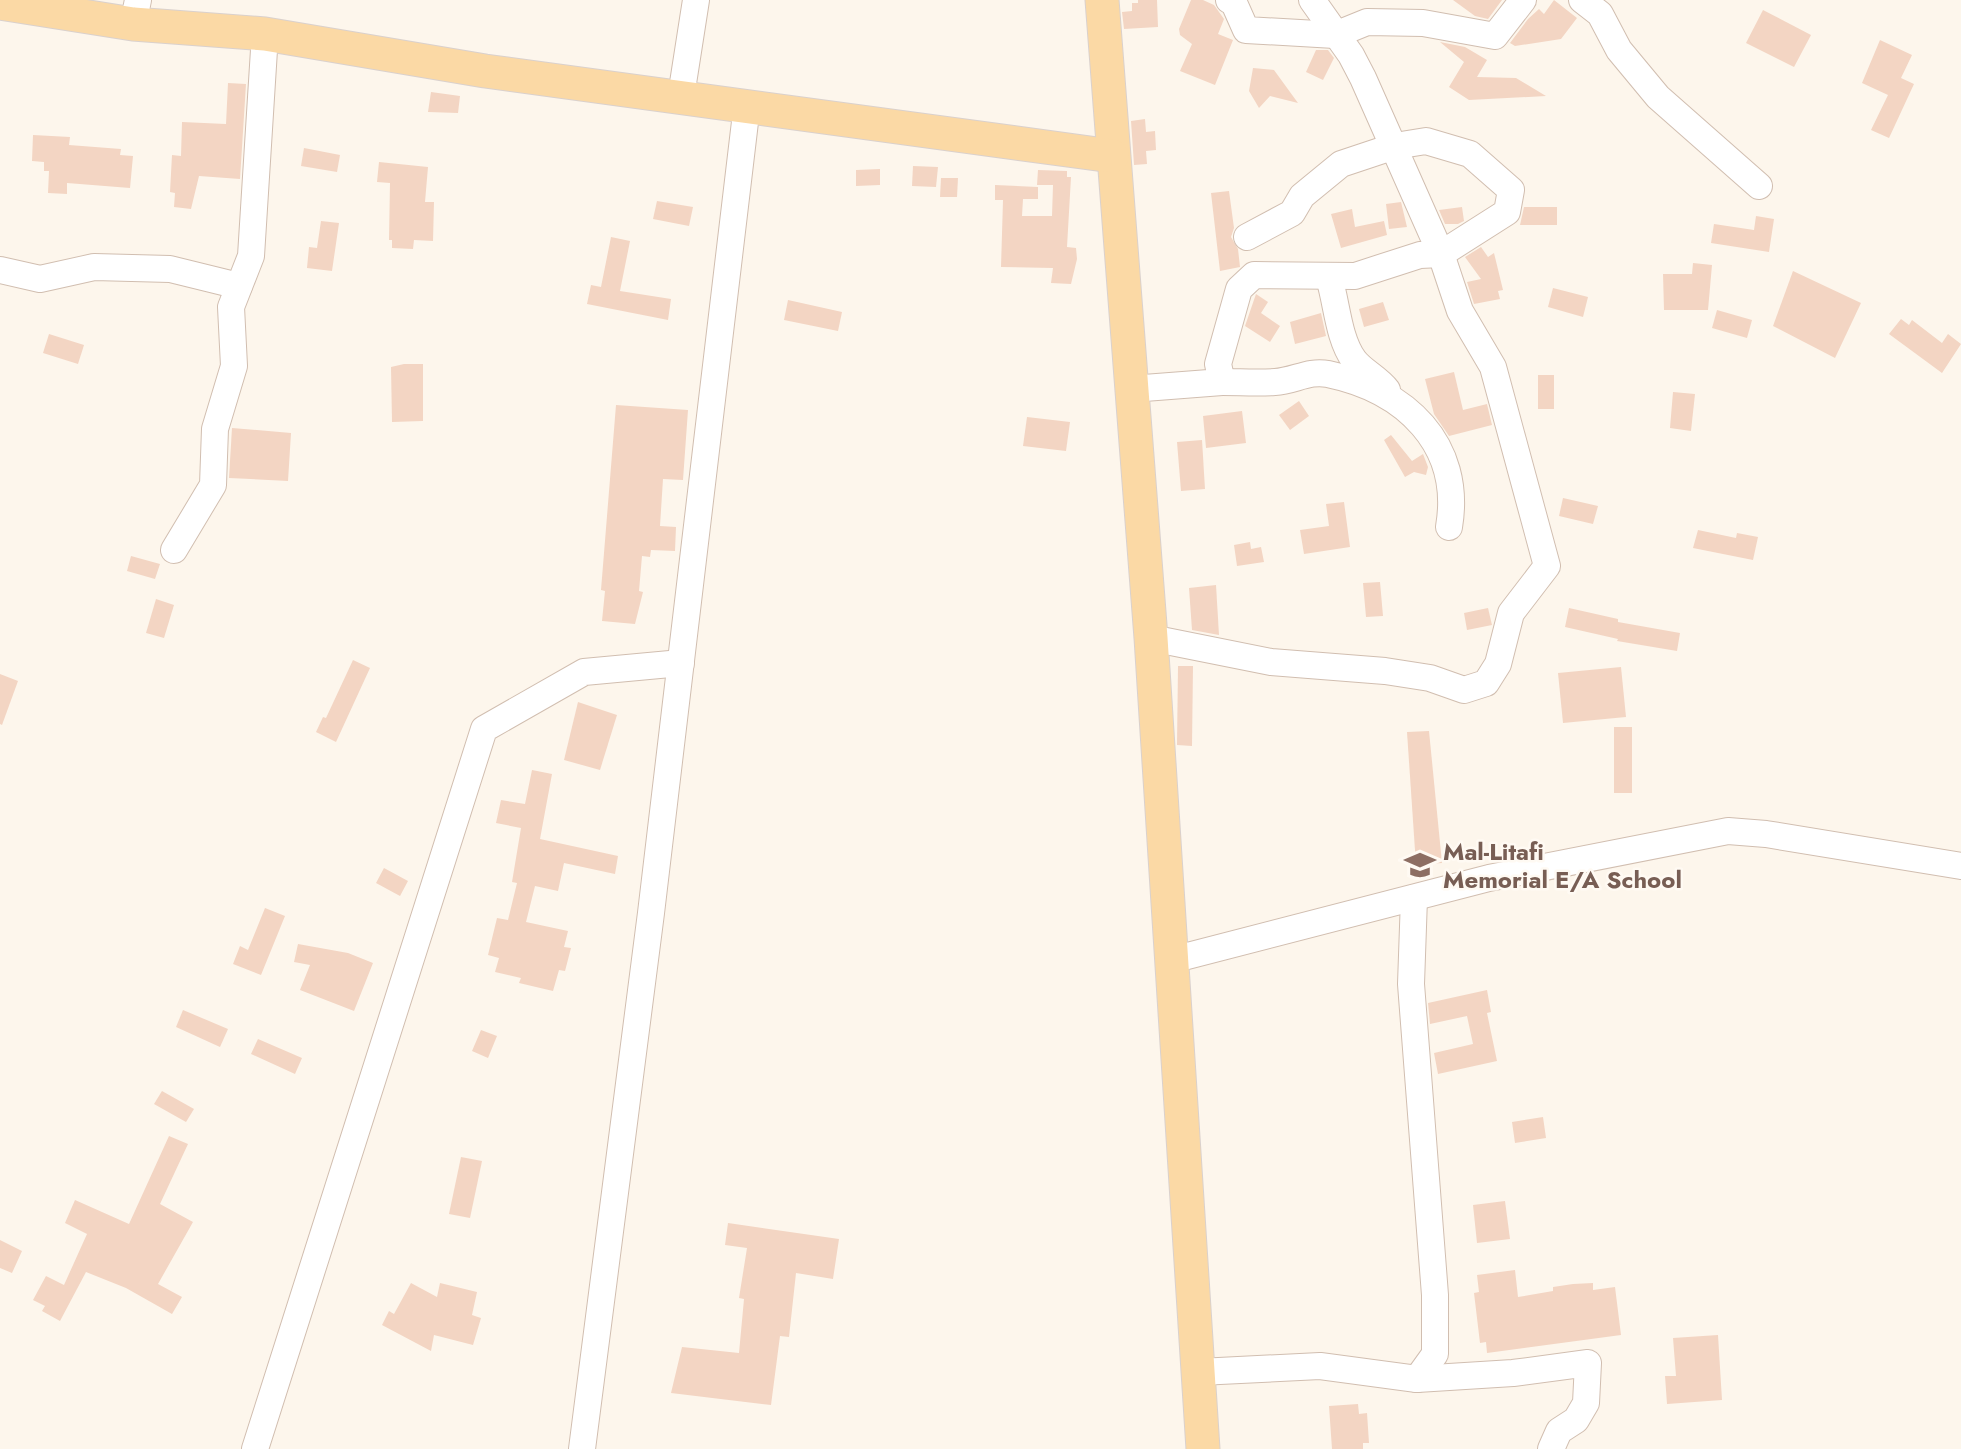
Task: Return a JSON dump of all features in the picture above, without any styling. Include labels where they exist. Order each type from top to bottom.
[{"type":"main road","points":[[1101,0],[1151,638],[1203,1449]]},
{"type":"main road","points":[[0,3],[135,12],[485,71],[1112,156]]},
{"type":"street","points":[[681,96],[696,0]]},
{"type":"street","points":[[1229,0],[1234,3],[1246,30],[1343,45]]},
{"type":"street","points":[[1151,638],[1281,664],[1385,671],[1430,678],[1464,690],[1486,683],[1498,664],[1511,612],[1547,566],[1493,367],[1460,311],[1441,254],[1395,146],[1343,45],[1312,0]]},
{"type":"street","points":[[1343,45],[1375,11],[1495,36],[1523,0]]},
{"type":"street","points":[[1582,0],[1600,14],[1619,50],[1658,97],[1759,186]]},
{"type":"street","points":[[174,550],[213,485],[215,429],[234,366],[231,307],[251,256],[265,34]]},
{"type":"street","points":[[582,1449],[681,663],[747,105]]},
{"type":"street","points":[[1222,382],[1219,364],[1239,289],[1254,275],[1293,273],[1329,278],[1355,276],[1420,256],[1441,254],[1507,212],[1511,190],[1470,154],[1426,141],[1395,146],[1341,164],[1302,196],[1292,213],[1247,237]]},
{"type":"street","points":[[0,270],[40,279],[94,267],[170,269],[239,286]]},
{"type":"street","points":[[1329,278],[1342,331],[1354,361],[1374,375],[1390,396]]},
{"type":"street","points":[[1131,389],[1222,382],[1278,382],[1309,373],[1328,374],[1390,396],[1406,406],[1441,452],[1453,502],[1449,527]]},
{"type":"street","points":[[255,1449],[484,729],[584,672],[681,663]]},
{"type":"street","points":[[1172,960],[1489,878],[1728,831],[1766,834],[1961,866]]},
{"type":"street","points":[[1414,898],[1411,984],[1435,1295],[1435,1354],[1417,1379]]},
{"type":"street","points":[[1199,1372],[1320,1366],[1417,1379],[1513,1373],[1588,1363],[1586,1403],[1576,1420],[1559,1431],[1550,1449]]},
{"type":"building","points":[[1138,0],[1157,0],[1158,27],[1124,29],[1122,12],[1132,11],[1132,3],[1138,3]]},
{"type":"building","points":[[1191,0],[1203,0],[1214,5],[1224,19],[1218,34],[1233,40],[1215,85],[1180,71],[1192,44],[1180,35],[1179,29]]},
{"type":"building","points":[[1453,0],[1502,0],[1488,19],[1475,16]]},
{"type":"building","points":[[1554,0],[1577,18],[1561,39],[1515,46],[1510,43],[1528,19],[1539,9],[1544,14]]},
{"type":"building","points":[[1763,10],[1811,35],[1794,67],[1746,43]]},
{"type":"building","points":[[1880,40],[1912,55],[1901,78],[1914,84],[1889,138],[1871,130],[1888,95],[1862,83]]},
{"type":"building","points":[[1440,42],[1465,47],[1487,60],[1477,77],[1516,78],[1546,96],[1469,100],[1449,87],[1464,62]]},
{"type":"building","points":[[1316,50],[1328,50],[1334,58],[1323,80],[1306,72]]},
{"type":"building","points":[[1253,68],[1274,70],[1298,103],[1270,96],[1259,108],[1249,91]]},
{"type":"building","points":[[228,83],[246,84],[240,179],[199,176],[191,209],[174,207],[175,193],[170,192],[172,155],[181,156],[182,122],[226,124]]},
{"type":"building","points":[[431,92],[460,96],[458,113],[428,112]]},
{"type":"building","points":[[1145,119],[1146,132],[1155,131],[1156,150],[1146,151],[1147,164],[1134,165],[1131,121]]},
{"type":"building","points":[[33,135],[70,137],[69,145],[121,149],[120,155],[133,156],[130,188],[67,183],[67,194],[48,193],[49,171],[44,171],[44,162],[32,161]]},
{"type":"building","points":[[304,148],[340,155],[337,172],[301,166]]},
{"type":"building","points":[[379,162],[428,167],[425,202],[434,202],[433,241],[414,240],[413,249],[392,248],[392,240],[389,240],[390,183],[377,182]]},
{"type":"building","points":[[913,166],[938,167],[936,187],[912,186]]},
{"type":"building","points":[[880,169],[880,185],[856,186],[856,170]]},
{"type":"building","points":[[1038,170],[1067,171],[1067,177],[1071,177],[1067,247],[1076,248],[1077,259],[1071,284],[1051,283],[1053,268],[1001,267],[1003,200],[995,200],[995,185],[1038,187],[1038,199],[1023,199],[1022,216],[1052,216],[1053,185],[1037,185]]},
{"type":"building","points":[[941,178],[958,178],[957,197],[940,197]]},
{"type":"building","points":[[1229,191],[1234,228],[1231,237],[1238,249],[1240,267],[1220,271],[1211,193]]},
{"type":"building","points":[[657,201],[693,207],[689,226],[653,219]]},
{"type":"building","points":[[1401,202],[1407,227],[1389,229],[1386,204]]},
{"type":"building","points":[[1462,207],[1464,221],[1445,224],[1439,210]]},
{"type":"building","points":[[1524,207],[1557,207],[1557,225],[1520,225]]},
{"type":"building","points":[[1352,209],[1355,227],[1384,221],[1387,235],[1341,248],[1331,214]]},
{"type":"building","points":[[1756,216],[1774,219],[1769,252],[1711,243],[1714,224],[1754,230]]},
{"type":"building","points":[[321,221],[339,223],[332,271],[307,268],[309,247],[317,248]]},
{"type":"building","points":[[611,237],[630,241],[620,291],[671,299],[668,320],[587,304],[591,285],[601,287]]},
{"type":"building","points":[[1481,247],[1488,257],[1494,253],[1503,290],[1498,291],[1500,299],[1474,304],[1467,282],[1481,279],[1465,257]]},
{"type":"building","points":[[1693,263],[1712,265],[1708,310],[1664,310],[1663,274],[1692,274]]},
{"type":"building","points":[[1793,271],[1861,303],[1835,358],[1773,326]]},
{"type":"building","points":[[1553,288],[1588,297],[1583,317],[1548,307]]},
{"type":"building","points":[[1256,294],[1268,302],[1261,313],[1280,326],[1270,342],[1245,326]]},
{"type":"building","points":[[788,300],[842,312],[838,331],[784,320]]},
{"type":"building","points":[[1383,302],[1389,320],[1364,327],[1359,309]]},
{"type":"building","points":[[1717,310],[1752,320],[1747,338],[1712,328]]},
{"type":"building","points":[[1321,313],[1326,336],[1295,344],[1290,322]]},
{"type":"building","points":[[1901,319],[1909,325],[1912,320],[1942,343],[1948,334],[1961,344],[1942,373],[1889,334]]},
{"type":"building","points":[[49,334],[84,345],[78,364],[43,353]]},
{"type":"building","points":[[423,364],[423,421],[392,422],[391,367]]},
{"type":"building","points":[[1454,372],[1463,410],[1487,404],[1492,425],[1449,436],[1434,414],[1425,379]]},
{"type":"building","points":[[1538,375],[1554,375],[1554,409],[1538,409]]},
{"type":"building","points":[[1673,392],[1695,394],[1691,431],[1670,428]]},
{"type":"building","points":[[1299,401],[1309,416],[1290,430],[1279,415]]},
{"type":"building","points":[[616,405],[688,410],[683,480],[663,479],[660,526],[676,527],[675,551],[651,550],[650,557],[642,556],[639,591],[643,592],[635,624],[602,621],[605,591],[601,590]]},
{"type":"building","points":[[1242,411],[1246,443],[1206,448],[1203,416]]},
{"type":"building","points":[[1027,417],[1070,422],[1066,451],[1023,446]]},
{"type":"building","points":[[232,428],[291,433],[288,481],[229,478]]},
{"type":"building","points":[[1391,435],[1412,461],[1423,454],[1428,467],[1426,475],[1414,472],[1405,477],[1384,440]]},
{"type":"building","points":[[1202,440],[1205,489],[1181,491],[1177,442]]},
{"type":"building","points":[[1563,498],[1598,506],[1593,524],[1559,516]]},
{"type":"building","points":[[1344,502],[1350,547],[1304,554],[1300,530],[1329,526],[1326,504]]},
{"type":"building","points":[[1698,530],[1736,538],[1737,533],[1758,537],[1753,560],[1693,548]]},
{"type":"building","points":[[1250,542],[1251,549],[1261,547],[1264,562],[1237,566],[1234,545]]},
{"type":"building","points":[[131,556],[160,564],[155,579],[127,571]]},
{"type":"building","points":[[1380,582],[1383,616],[1366,617],[1363,583]]},
{"type":"building","points":[[1216,585],[1219,635],[1192,630],[1189,588]]},
{"type":"building","points":[[156,599],[174,605],[164,638],[146,633]]},
{"type":"building","points":[[1488,608],[1492,625],[1467,630],[1464,613]]},
{"type":"building","points":[[1569,608],[1618,619],[1618,622],[1680,633],[1677,651],[1617,641],[1618,639],[1565,627]]},
{"type":"building","points":[[353,660],[370,668],[336,742],[316,732],[323,717],[326,718]]},
{"type":"building","points":[[1178,666],[1193,666],[1192,746],[1177,745]]},
{"type":"building","points":[[1621,667],[1626,717],[1563,723],[1558,673]]},
{"type":"building","points":[[0,674],[18,681],[2,725],[0,724]]},
{"type":"building","points":[[578,702],[617,715],[600,770],[564,760]]},
{"type":"building","points":[[1614,727],[1632,727],[1632,793],[1614,793]]},
{"type":"building","points":[[1429,731],[1442,863],[1416,865],[1407,732]]},
{"type":"building","points":[[532,770],[552,774],[540,839],[618,856],[615,874],[564,863],[558,891],[535,886],[526,922],[568,931],[564,947],[571,948],[565,971],[559,970],[553,991],[519,983],[521,978],[495,972],[499,958],[488,955],[497,918],[508,920],[517,883],[512,882],[521,828],[496,823],[501,800],[525,804]]},
{"type":"building","points":[[384,868],[408,881],[400,896],[376,883]]},
{"type":"building","points":[[265,908],[285,916],[261,975],[233,964],[240,946],[248,950]]},
{"type":"building","points":[[298,944],[348,953],[373,963],[354,1011],[300,990],[310,965],[294,962]]},
{"type":"building","points":[[1487,990],[1491,1012],[1487,1013],[1497,1061],[1438,1074],[1434,1053],[1473,1044],[1467,1016],[1430,1024],[1428,1003]]},
{"type":"building","points":[[183,1010],[228,1029],[220,1047],[176,1027]]},
{"type":"building","points":[[481,1030],[497,1036],[488,1058],[472,1051]]},
{"type":"building","points":[[258,1039],[302,1058],[295,1074],[251,1054]]},
{"type":"building","points":[[162,1091],[194,1109],[186,1122],[154,1104]]},
{"type":"building","points":[[1543,1117],[1546,1138],[1515,1143],[1512,1122]]},
{"type":"building","points":[[169,1136],[188,1144],[160,1204],[193,1222],[158,1284],[182,1297],[172,1314],[126,1288],[86,1272],[60,1321],[42,1311],[45,1306],[33,1300],[46,1276],[64,1285],[87,1234],[65,1223],[75,1200],[129,1224]]},
{"type":"building","points":[[461,1157],[482,1161],[470,1218],[449,1214]]},
{"type":"building","points":[[1505,1201],[1510,1239],[1477,1243],[1473,1205]]},
{"type":"building","points":[[728,1223],[839,1239],[833,1279],[796,1273],[789,1337],[780,1336],[771,1405],[671,1393],[682,1347],[739,1353],[744,1299],[739,1298],[747,1248],[725,1245]]},
{"type":"building","points":[[0,1240],[22,1251],[12,1273],[0,1268]]},
{"type":"building","points":[[1515,1270],[1518,1297],[1553,1291],[1553,1287],[1573,1284],[1593,1283],[1593,1290],[1615,1287],[1621,1335],[1487,1353],[1486,1342],[1480,1343],[1474,1293],[1479,1292],[1477,1275]]},
{"type":"building","points":[[411,1283],[437,1297],[440,1283],[477,1292],[472,1315],[481,1318],[473,1345],[434,1335],[431,1351],[382,1325],[389,1311],[394,1314]]},
{"type":"building","points":[[1718,1335],[1722,1400],[1667,1404],[1665,1376],[1676,1376],[1673,1338]]},
{"type":"building","points":[[1358,1404],[1359,1414],[1367,1413],[1369,1443],[1363,1443],[1363,1449],[1332,1449],[1329,1406]]},
{"type":"place","name":"Mal-Litafi Memorial E/A School","points":[[1420,865]]}]
